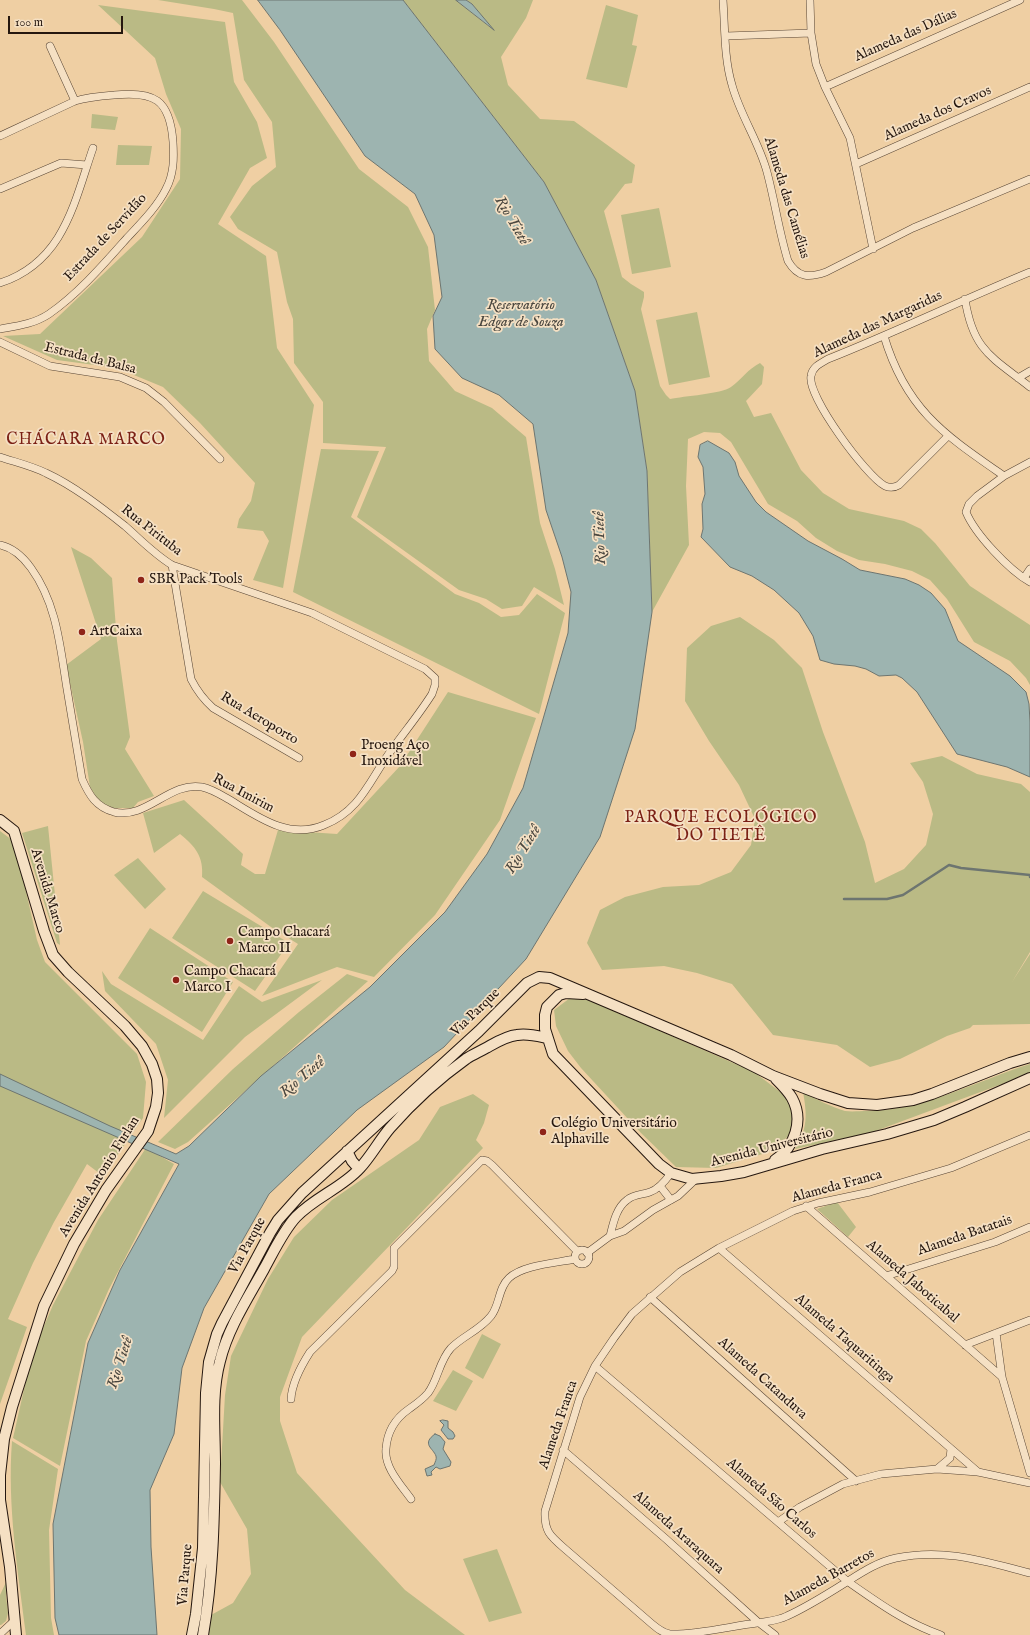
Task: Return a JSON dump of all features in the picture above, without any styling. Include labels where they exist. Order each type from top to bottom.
[{"type":"main road","name":"Avenida Marco","points":[[0,820],[14,831],[49,946],[53,955],[68,972]]},
{"type":"main road","name":"Avenida Antonio Furlan","points":[[16,1635],[10,1567],[0,1500],[0,1475],[4,1439],[12,1407],[44,1306],[74,1244],[106,1190],[148,1131],[156,1107],[158,1093],[157,1079],[152,1064],[142,1046],[125,1026],[68,972]]},
{"type":"main road","name":"Via Parque","points":[[192,1635],[203,1551],[206,1393],[209,1362],[222,1323],[278,1220],[302,1193],[347,1151],[380,1123],[528,983],[539,977],[550,978],[589,995]]},
{"type":"main road","name":"Avenida Universitário","points":[[589,995],[566,993],[558,995],[547,1007],[545,1015],[545,1029],[553,1054],[659,1164],[671,1173],[692,1179],[731,1174],[822,1149],[887,1134],[934,1120],[1030,1078]]},
{"type":"main road","points":[[589,995],[732,1055],[773,1076],[831,1098],[859,1105],[884,1104],[913,1100],[1030,1056]]},
{"type":"main road","name":"Via Parque","points":[[203,1635],[211,1584],[216,1382],[223,1348],[231,1330],[287,1229],[296,1217],[308,1207],[349,1178],[359,1169],[388,1130],[412,1105],[467,1058],[496,1042],[516,1035],[530,1034],[548,1038]]},
{"type":"main road","points":[[768,1164],[781,1156],[791,1144],[796,1129],[797,1114],[793,1099],[784,1086],[773,1076]]},
{"type":"main road","points":[[347,1151],[352,1161],[359,1169]]},
{"type":"street","name":"Alameda das Camélias","points":[[723,0],[729,72],[732,85],[739,106],[762,154],[785,252],[792,268],[804,276],[813,276],[842,266],[913,228],[1030,179]]},
{"type":"street","points":[[811,0],[810,33],[816,64],[825,87],[850,138],[873,249]]},
{"type":"street","name":"Alameda das Dálias","points":[[825,87],[1020,0]]},
{"type":"street","points":[[726,36],[810,33]]},
{"type":"street","points":[[50,46],[75,101]]},
{"type":"street","name":"Alameda dos Cravos","points":[[856,164],[1030,87]]},
{"type":"street","name":"Estrada de Servidão","points":[[0,136],[75,101],[86,98],[143,94],[156,99],[164,108],[170,120],[173,134],[174,152],[170,180],[160,199],[144,220],[96,271],[63,303],[48,315],[30,323],[0,329]]},
{"type":"street","points":[[0,283],[12,279],[24,272],[38,261],[55,244],[64,229],[93,148]]},
{"type":"street","points":[[0,189],[60,163],[87,165]]},
{"type":"street","name":"Alameda das Margaridas","points":[[948,436],[899,485],[891,488],[885,486],[863,466],[831,422],[818,399],[810,377],[814,368],[828,360],[965,299],[1030,272]]},
{"type":"street","points":[[965,299],[968,320],[981,346],[991,357],[1030,386]]},
{"type":"street","points":[[884,336],[889,354],[910,394],[936,425],[948,436],[1004,476]]},
{"type":"street","name":"Estrada da Balsa","points":[[0,342],[50,366],[120,377],[146,388],[164,402],[220,460]]},
{"type":"street","points":[[1018,378],[1030,371]]},
{"type":"street","name":"Rua Pirituba","points":[[0,457],[54,477],[125,526],[153,552],[172,565],[312,613],[425,668]]},
{"type":"street","points":[[1030,462],[1004,476],[968,504],[966,512],[997,554],[1027,580],[1030,569]]},
{"type":"street","name":"Rua Imirim","points":[[0,545],[13,549],[22,557],[39,579],[47,596],[56,628],[82,779],[90,796],[96,803],[109,810],[127,813],[135,811],[183,788],[192,786],[202,787],[223,796],[270,824],[288,829],[310,830],[324,826],[346,813],[359,801],[392,749],[432,694],[435,685],[435,678],[425,668]]},
{"type":"street","name":"Rua Aeroporto","points":[[172,565],[191,679],[195,688],[204,700],[213,708],[299,758]]},
{"type":"street","name":"Alameda Franca","points":[[758,1622],[719,1631],[686,1634],[665,1633],[652,1624],[552,1538],[547,1530],[545,1511],[580,1397],[595,1366],[632,1314],[680,1272],[719,1248],[806,1206],[870,1192],[951,1168],[1030,1135]]},
{"type":"street","points":[[292,1399],[292,1391],[301,1366],[310,1352],[392,1271],[394,1267],[394,1248],[482,1160],[487,1161],[492,1165],[577,1251]]},
{"type":"street","points":[[610,1236],[618,1210],[626,1200],[638,1194],[651,1192],[660,1186],[671,1173]]},
{"type":"street","points":[[587,1252],[610,1236],[624,1231],[686,1190],[697,1178]]},
{"type":"street","points":[[660,1186],[671,1200]]},
{"type":"street","name":"Alameda Jaboticabal","points":[[806,1206],[1002,1378]]},
{"type":"street","name":"Alameda Batatais","points":[[886,1276],[994,1242],[1030,1227]]},
{"type":"street","name":"Alameda Taquaritinga","points":[[719,1248],[978,1472]]},
{"type":"street","points":[[577,1251],[583,1250],[587,1252]]},
{"type":"street","points":[[575,1259],[577,1251]]},
{"type":"street","points":[[575,1259],[578,1263],[582,1264],[586,1262],[589,1257],[587,1252]]},
{"type":"street","points":[[411,1499],[388,1464],[385,1452],[386,1441],[394,1423],[399,1417],[420,1402],[429,1392],[443,1359],[451,1348],[484,1323],[492,1315],[508,1278],[527,1268],[575,1259]]},
{"type":"street","name":"Alameda Catanduva","points":[[650,1297],[856,1481]]},
{"type":"street","points":[[965,1345],[1030,1320]]},
{"type":"street","points":[[996,1333],[1002,1378],[1030,1473]]},
{"type":"street","name":"Alameda São Carlos","points":[[595,1366],[847,1581],[887,1610],[910,1622],[941,1635]]},
{"type":"street","points":[[937,1469],[950,1458],[951,1448]]},
{"type":"street","name":"Alameda Araraquara","points":[[563,1450],[666,1539],[758,1622],[775,1635]]},
{"type":"street","points":[[778,1522],[823,1494],[843,1484],[881,1474],[937,1469],[978,1472],[1030,1483]]},
{"type":"street","name":"Alameda Barretos","points":[[758,1622],[776,1621],[786,1617],[865,1570],[895,1558],[943,1554],[966,1556],[1030,1573]]},
{"type":"street","points":[[0,1634],[3,1633],[15,1620]]},
{"type":"green space","points":[[158,0],[242,0],[274,42],[359,169],[408,207],[428,247],[435,310],[427,329],[429,361],[455,391],[492,408],[526,437],[540,523],[555,569],[564,605],[534,587],[522,606],[502,609],[486,599],[459,590],[357,517],[386,447],[323,443],[323,402],[294,363],[293,319],[287,302],[277,252],[238,229],[230,217],[252,186],[276,167],[272,122],[244,80],[233,13]]},
{"type":"green space","points":[[403,0],[456,0],[492,29],[472,4],[466,0],[533,0],[526,18],[501,57],[508,85],[540,119],[574,121],[635,165],[632,183],[625,184],[604,211],[622,277],[644,292],[641,309],[660,386],[666,395],[670,399],[711,393],[726,389],[731,387],[752,368],[760,363],[764,367],[762,384],[746,401],[754,417],[771,413],[801,470],[823,493],[849,509],[904,521],[921,529],[935,543],[970,586],[1030,625],[1030,685],[1026,678],[1010,661],[974,642],[947,599],[930,580],[912,571],[885,564],[859,560],[837,551],[816,538],[797,521],[768,504],[731,442],[720,433],[704,432],[688,439],[686,486],[689,545],[652,612],[647,471],[635,391],[596,280],[544,182]]},
{"type":"green space","points":[[98,5],[225,22],[234,82],[257,122],[267,158],[250,168],[218,224],[266,256],[277,348],[314,405],[283,588],[253,580],[269,541],[263,531],[237,528],[239,519],[251,501],[255,483],[200,423],[163,387],[117,368],[57,360],[3,336],[40,334],[142,237],[180,179],[181,129],[166,94],[155,58]]},
{"type":"green space","points":[[606,5],[638,15],[632,45],[637,46],[627,88],[586,79]]},
{"type":"green space","points":[[92,114],[118,117],[115,130],[91,128]]},
{"type":"green space","points":[[118,145],[152,146],[149,165],[116,165]]},
{"type":"green space","points":[[659,208],[671,267],[632,274],[621,215]]},
{"type":"green space","points":[[697,312],[710,377],[669,385],[656,320]]},
{"type":"green space","points":[[321,449],[379,451],[351,517],[455,594],[479,603],[501,617],[519,615],[537,594],[565,613],[539,714],[293,592]]},
{"type":"green space","points":[[71,547],[91,558],[112,578],[117,641],[130,737],[125,749],[154,796],[138,802],[133,808],[113,808],[99,802],[90,787],[83,742],[66,665],[101,639]]},
{"type":"green space","points":[[740,617],[774,640],[802,668],[823,732],[865,842],[875,883],[904,869],[926,845],[933,814],[923,782],[910,763],[942,756],[977,774],[1021,784],[1030,792],[1030,952],[1012,982],[1030,954],[1030,1024],[973,1025],[970,1028],[947,1036],[900,1059],[870,1067],[837,1045],[773,1035],[732,984],[697,973],[664,966],[602,970],[587,943],[600,910],[625,897],[663,887],[699,885],[731,872],[751,845],[755,819],[739,785],[709,741],[685,701],[687,648],[711,626]]},
{"type":"green space","points":[[448,692],[536,718],[500,820],[435,915],[374,977],[337,967],[262,996],[298,944],[271,927],[202,877],[202,864],[197,852],[180,834],[154,853],[143,813],[184,800],[243,854],[241,865],[255,874],[265,874],[278,830],[337,834],[400,766]]},
{"type":"green space","points":[[48,826],[60,945],[57,943],[22,833]]},
{"type":"green space","points":[[0,831],[12,840],[25,887],[37,940],[45,962],[137,1054],[146,1082],[143,1118],[103,1176],[87,1164],[33,1263],[8,1319],[27,1327],[0,1404]]},
{"type":"green space","points":[[138,858],[166,889],[145,909],[114,875]]},
{"type":"green space","name":"Campo Chacará Marco II","points":[[203,891],[289,943],[255,991],[172,938]]},
{"type":"green space","name":"Campo Chacará Marco I","points":[[150,928],[233,982],[202,1032],[118,978]]},
{"type":"green space","points":[[102,971],[111,984],[203,1040],[239,986],[262,1002],[322,980],[245,1037],[164,1118],[168,1080],[156,1044],[105,991]]},
{"type":"green space","points":[[347,974],[368,981],[188,1142],[175,1149],[158,1142],[233,1069],[299,1012]]},
{"type":"green space","points":[[570,998],[589,1000],[754,1072],[787,1097],[793,1111],[794,1122],[790,1135],[769,1152],[716,1168],[676,1167],[641,1133],[581,1068],[568,1051],[556,1026],[554,1010]]},
{"type":"green space","points":[[1030,1064],[1030,1075],[873,1132],[795,1149],[802,1135],[806,1114],[803,1092],[845,1111],[888,1109],[909,1106],[950,1094]]},
{"type":"green space","points":[[473,1094],[489,1105],[484,1123],[476,1140],[483,1148],[302,1337],[280,1397],[280,1421],[297,1473],[405,1590],[465,1635],[208,1635],[211,1615],[233,1603],[251,1574],[247,1529],[220,1482],[225,1395],[231,1356],[268,1279],[294,1237],[332,1200],[419,1140],[440,1107]]},
{"type":"green space","points":[[146,1148],[174,1164],[109,1289],[86,1341],[60,1466],[13,1438],[27,1376],[41,1333],[53,1305],[98,1220]]},
{"type":"green space","points":[[837,1202],[856,1227],[848,1237],[817,1209]]},
{"type":"green space","points":[[482,1334],[501,1344],[483,1379],[465,1368]]},
{"type":"green space","points":[[453,1370],[473,1381],[456,1411],[433,1401]]},
{"type":"green space","points":[[12,1441],[58,1469],[49,1530],[51,1618],[54,1635],[26,1635],[12,1514]]},
{"type":"green space","points":[[497,1549],[522,1613],[489,1622],[463,1559]]},
{"type":"green space","points":[[8,1578],[6,1596],[8,1613],[6,1621],[0,1625],[0,1595]]},
{"type":"water","name":"Reservatório Edgar de Souza","points":[[258,0],[403,0],[544,182],[596,280],[635,391],[647,471],[652,612],[635,729],[600,837],[526,959],[444,1047],[357,1110],[269,1194],[204,1308],[182,1368],[174,1434],[150,1490],[151,1547],[157,1635],[59,1635],[55,1618],[53,1524],[88,1343],[120,1270],[179,1164],[0,1086],[0,1074],[110,1126],[176,1154],[189,1146],[261,1076],[370,987],[445,912],[487,854],[523,788],[568,633],[571,592],[562,557],[546,510],[533,424],[499,395],[462,378],[435,349],[433,316],[442,297],[434,235],[415,194],[365,156]]},
{"type":"water","points":[[456,0],[466,0],[472,4],[494,30]]},
{"type":"water","points":[[708,441],[729,453],[735,462],[739,476],[756,502],[766,512],[808,541],[860,570],[905,579],[919,585],[931,593],[945,609],[958,641],[1010,676],[1026,692],[1029,704],[1030,722],[1030,777],[1007,767],[957,754],[917,692],[902,678],[896,675],[879,676],[866,669],[855,666],[834,664],[820,660],[813,636],[799,613],[774,590],[752,576],[730,567],[701,537],[703,529],[702,504],[705,494],[703,467],[698,457],[700,445]]},
{"type":"water","points":[[440,1421],[448,1421],[448,1428],[455,1436],[453,1439],[448,1439],[441,1430],[444,1425]]},
{"type":"water","points":[[435,1434],[440,1436],[445,1442],[443,1449],[451,1462],[450,1466],[440,1469],[436,1467],[431,1472],[432,1475],[427,1476],[425,1469],[434,1465],[436,1459],[435,1453],[428,1443],[431,1437]]},
{"type":"waterway","points":[[844,899],[887,899],[903,895],[949,865],[961,868],[1030,875],[1030,877]]},
{"type":"place","name":"SBR Pack Tools","points":[[141,580]]},
{"type":"place","name":"ArtCaixa","points":[[82,632]]},
{"type":"place","name":"Proeng Aço Inoxidável","points":[[353,754]]},
{"type":"place","name":"Campo Chacará Marco II","points":[[230,941]]},
{"type":"place","name":"Campo Chacará Marco I","points":[[176,980]]},
{"type":"place","name":"Colégio Universitário Alphaville","points":[[543,1132]]},
{"type":"district","name":"CHÁCARA MARCO","points":[[86,441]]},
{"type":"district","name":"PARQUE ECOLÓGICO DO TIETÊ","points":[[721,828]]},
{"type":"water label","name":"Rio Tietê","points":[[511,221]]},
{"type":"water label","name":"Rio Tietê","points":[[601,538]]},
{"type":"water label","name":"Rio Tietê","points":[[524,850]]},
{"type":"water label","name":"Rio Tietê","points":[[303,1078]]},
{"type":"water label","name":"Rio Tietê","points":[[121,1363]]}]
